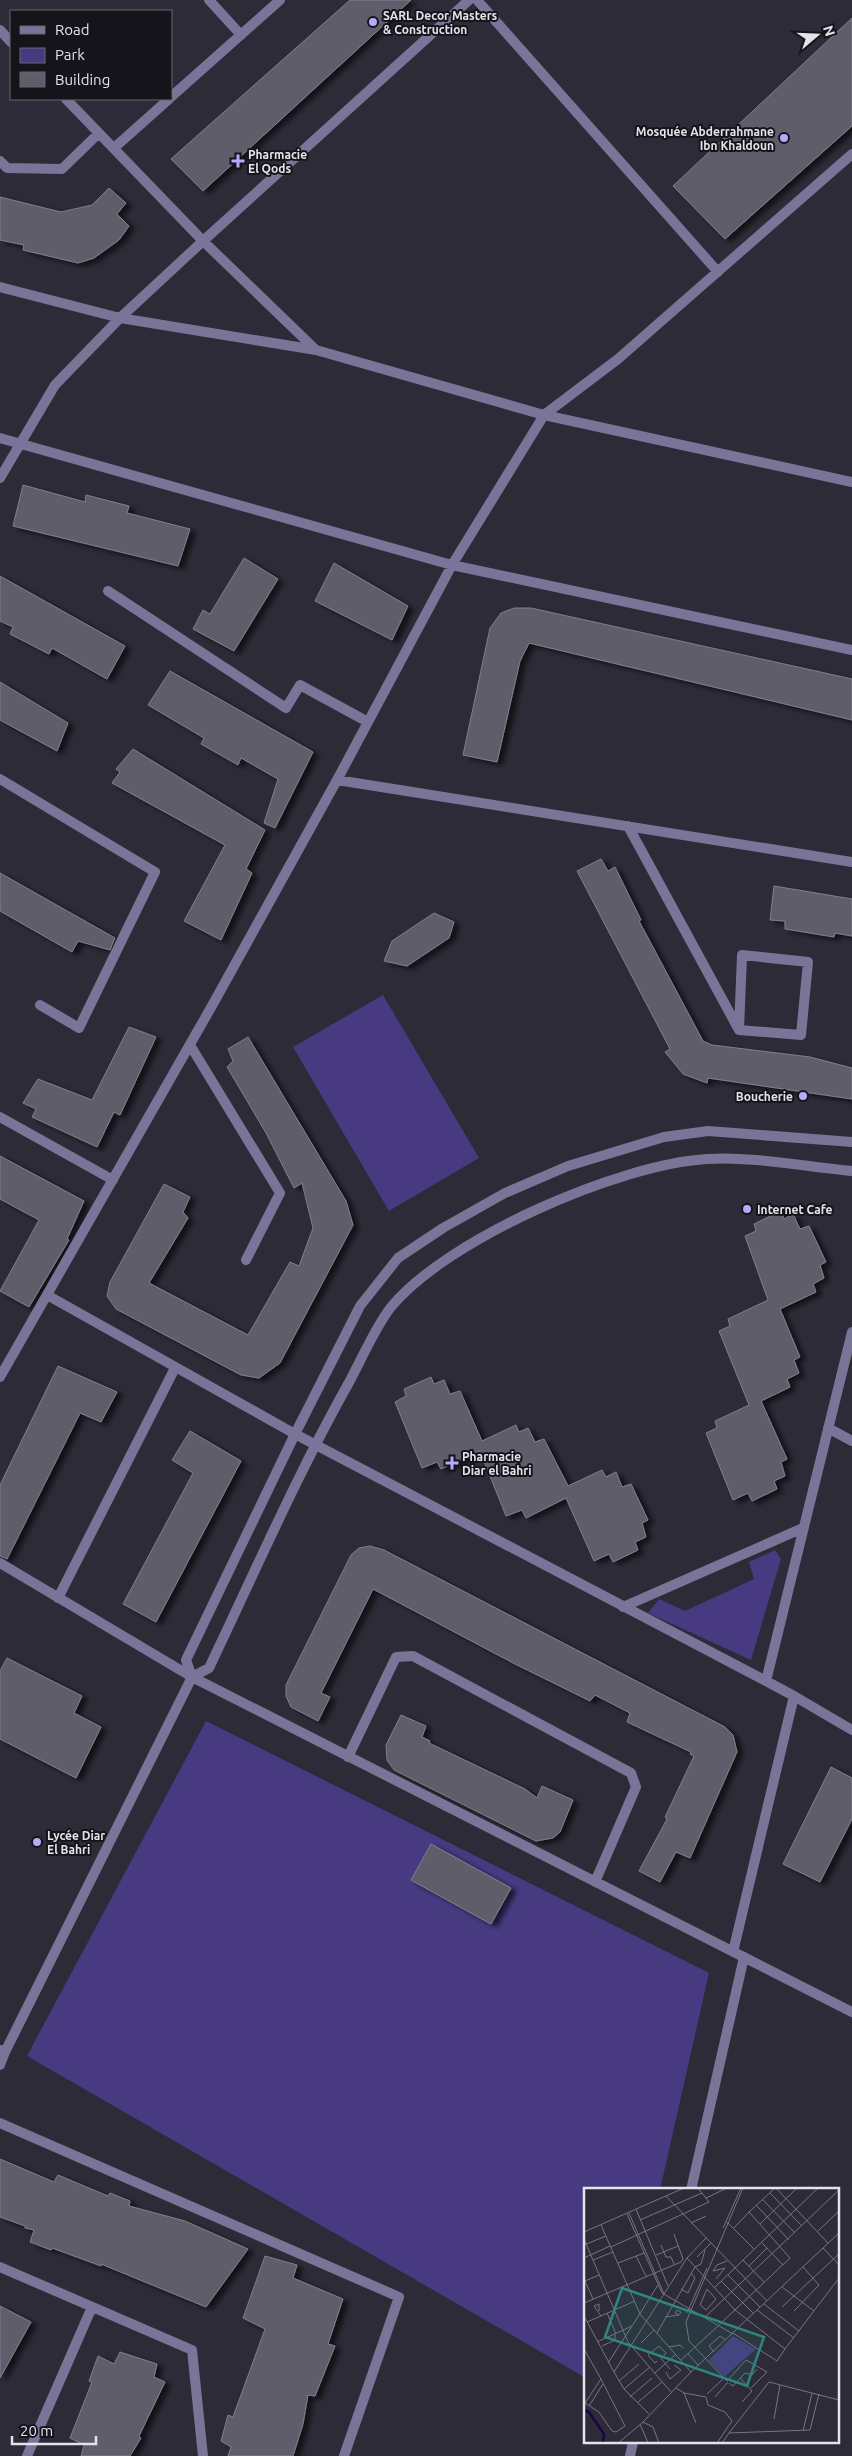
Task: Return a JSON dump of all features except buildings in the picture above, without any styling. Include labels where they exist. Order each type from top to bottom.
[{"type":"street","points":[[209,0],[241,34]]},
{"type":"street","points":[[172,96],[280,0]]},
{"type":"street","points":[[0,478],[55,385],[120,318],[469,0]]},
{"type":"street","points":[[477,0],[718,272]]},
{"type":"street","points":[[0,30],[10,41]]},
{"type":"street","points":[[67,100],[203,241],[316,350]]},
{"type":"street","points":[[114,148],[168,100]]},
{"type":"street","points":[[0,161],[7,168],[62,169],[99,133]]},
{"type":"street","points":[[0,1377],[190,1045],[337,780],[452,564],[544,415],[618,359],[852,154]]},
{"type":"street","points":[[0,287],[120,318],[316,350],[544,415],[852,482]]},
{"type":"street","points":[[0,438],[452,564],[852,650]]},
{"type":"street","points":[[108,591],[286,708],[300,685],[368,722]]},
{"type":"street","points":[[0,779],[155,872],[79,1028],[40,1005]]},
{"type":"street","points":[[337,780],[852,862]]},
{"type":"street","points":[[628,826],[739,1030]]},
{"type":"street","points":[[742,955],[808,962],[801,1035],[739,1030],[742,955]]},
{"type":"street","points":[[190,1045],[280,1193],[246,1260]]},
{"type":"street","points":[[0,1117],[112,1180]]},
{"type":"street","points":[[192,1677],[186,1660],[295,1434],[360,1306],[398,1258],[443,1228],[505,1193],[568,1166],[664,1137],[708,1131],[852,1142]]},
{"type":"street","points":[[0,2065],[3,2051],[192,1677],[209,1668],[315,1444],[390,1309],[412,1285],[458,1252],[541,1208],[623,1177],[668,1164],[708,1159],[852,1171]]},
{"type":"street","points":[[47,1295],[295,1434],[766,1681],[852,1730]]},
{"type":"street","points":[[766,1681],[852,1332]]},
{"type":"street","points":[[58,1598],[175,1368]]},
{"type":"street","points":[[828,1428],[852,1441]]},
{"type":"street","points":[[623,1606],[803,1528]]},
{"type":"street","points":[[0,1563],[192,1677],[852,2012]]},
{"type":"street","points":[[348,1757],[396,1657],[413,1656],[631,1773],[636,1787],[595,1882]]},
{"type":"street","points":[[733,1952],[794,1696]]},
{"type":"street","points":[[691,2188],[744,1957]]},
{"type":"street","points":[[0,2123],[399,2296],[344,2456]]},
{"type":"street","points":[[0,2267],[192,2350],[203,2456]]},
{"type":"street","points":[[27,2456],[92,2307]]},
{"type":"green space","points":[[383,995],[479,1158],[389,1211],[293,1047]]},
{"type":"green space","points":[[775,1550],[781,1559],[751,1660],[648,1613],[659,1599],[685,1611],[754,1579],[749,1562]]},
{"type":"green space","points":[[206,1721],[709,1973],[660,2188],[584,2188],[584,2377],[27,2056]]},
{"type":"place","name":"SARL Decor Masters & Construction","points":[[373,22]]},
{"type":"place","name":"Mosquée Abderrahmane Ibn Khaldoun","points":[[784,138]]},
{"type":"place","name":"Pharmacie El Qods","points":[[238,161]]},
{"type":"place","name":"Boucherie","points":[[803,1096]]},
{"type":"place","name":"Internet Cafe","points":[[747,1209]]},
{"type":"place","name":"Pharmacie Diar el Bahri","points":[[452,1463]]},
{"type":"place","name":"Lycée Diar El Bahri","points":[[37,1842]]}]
